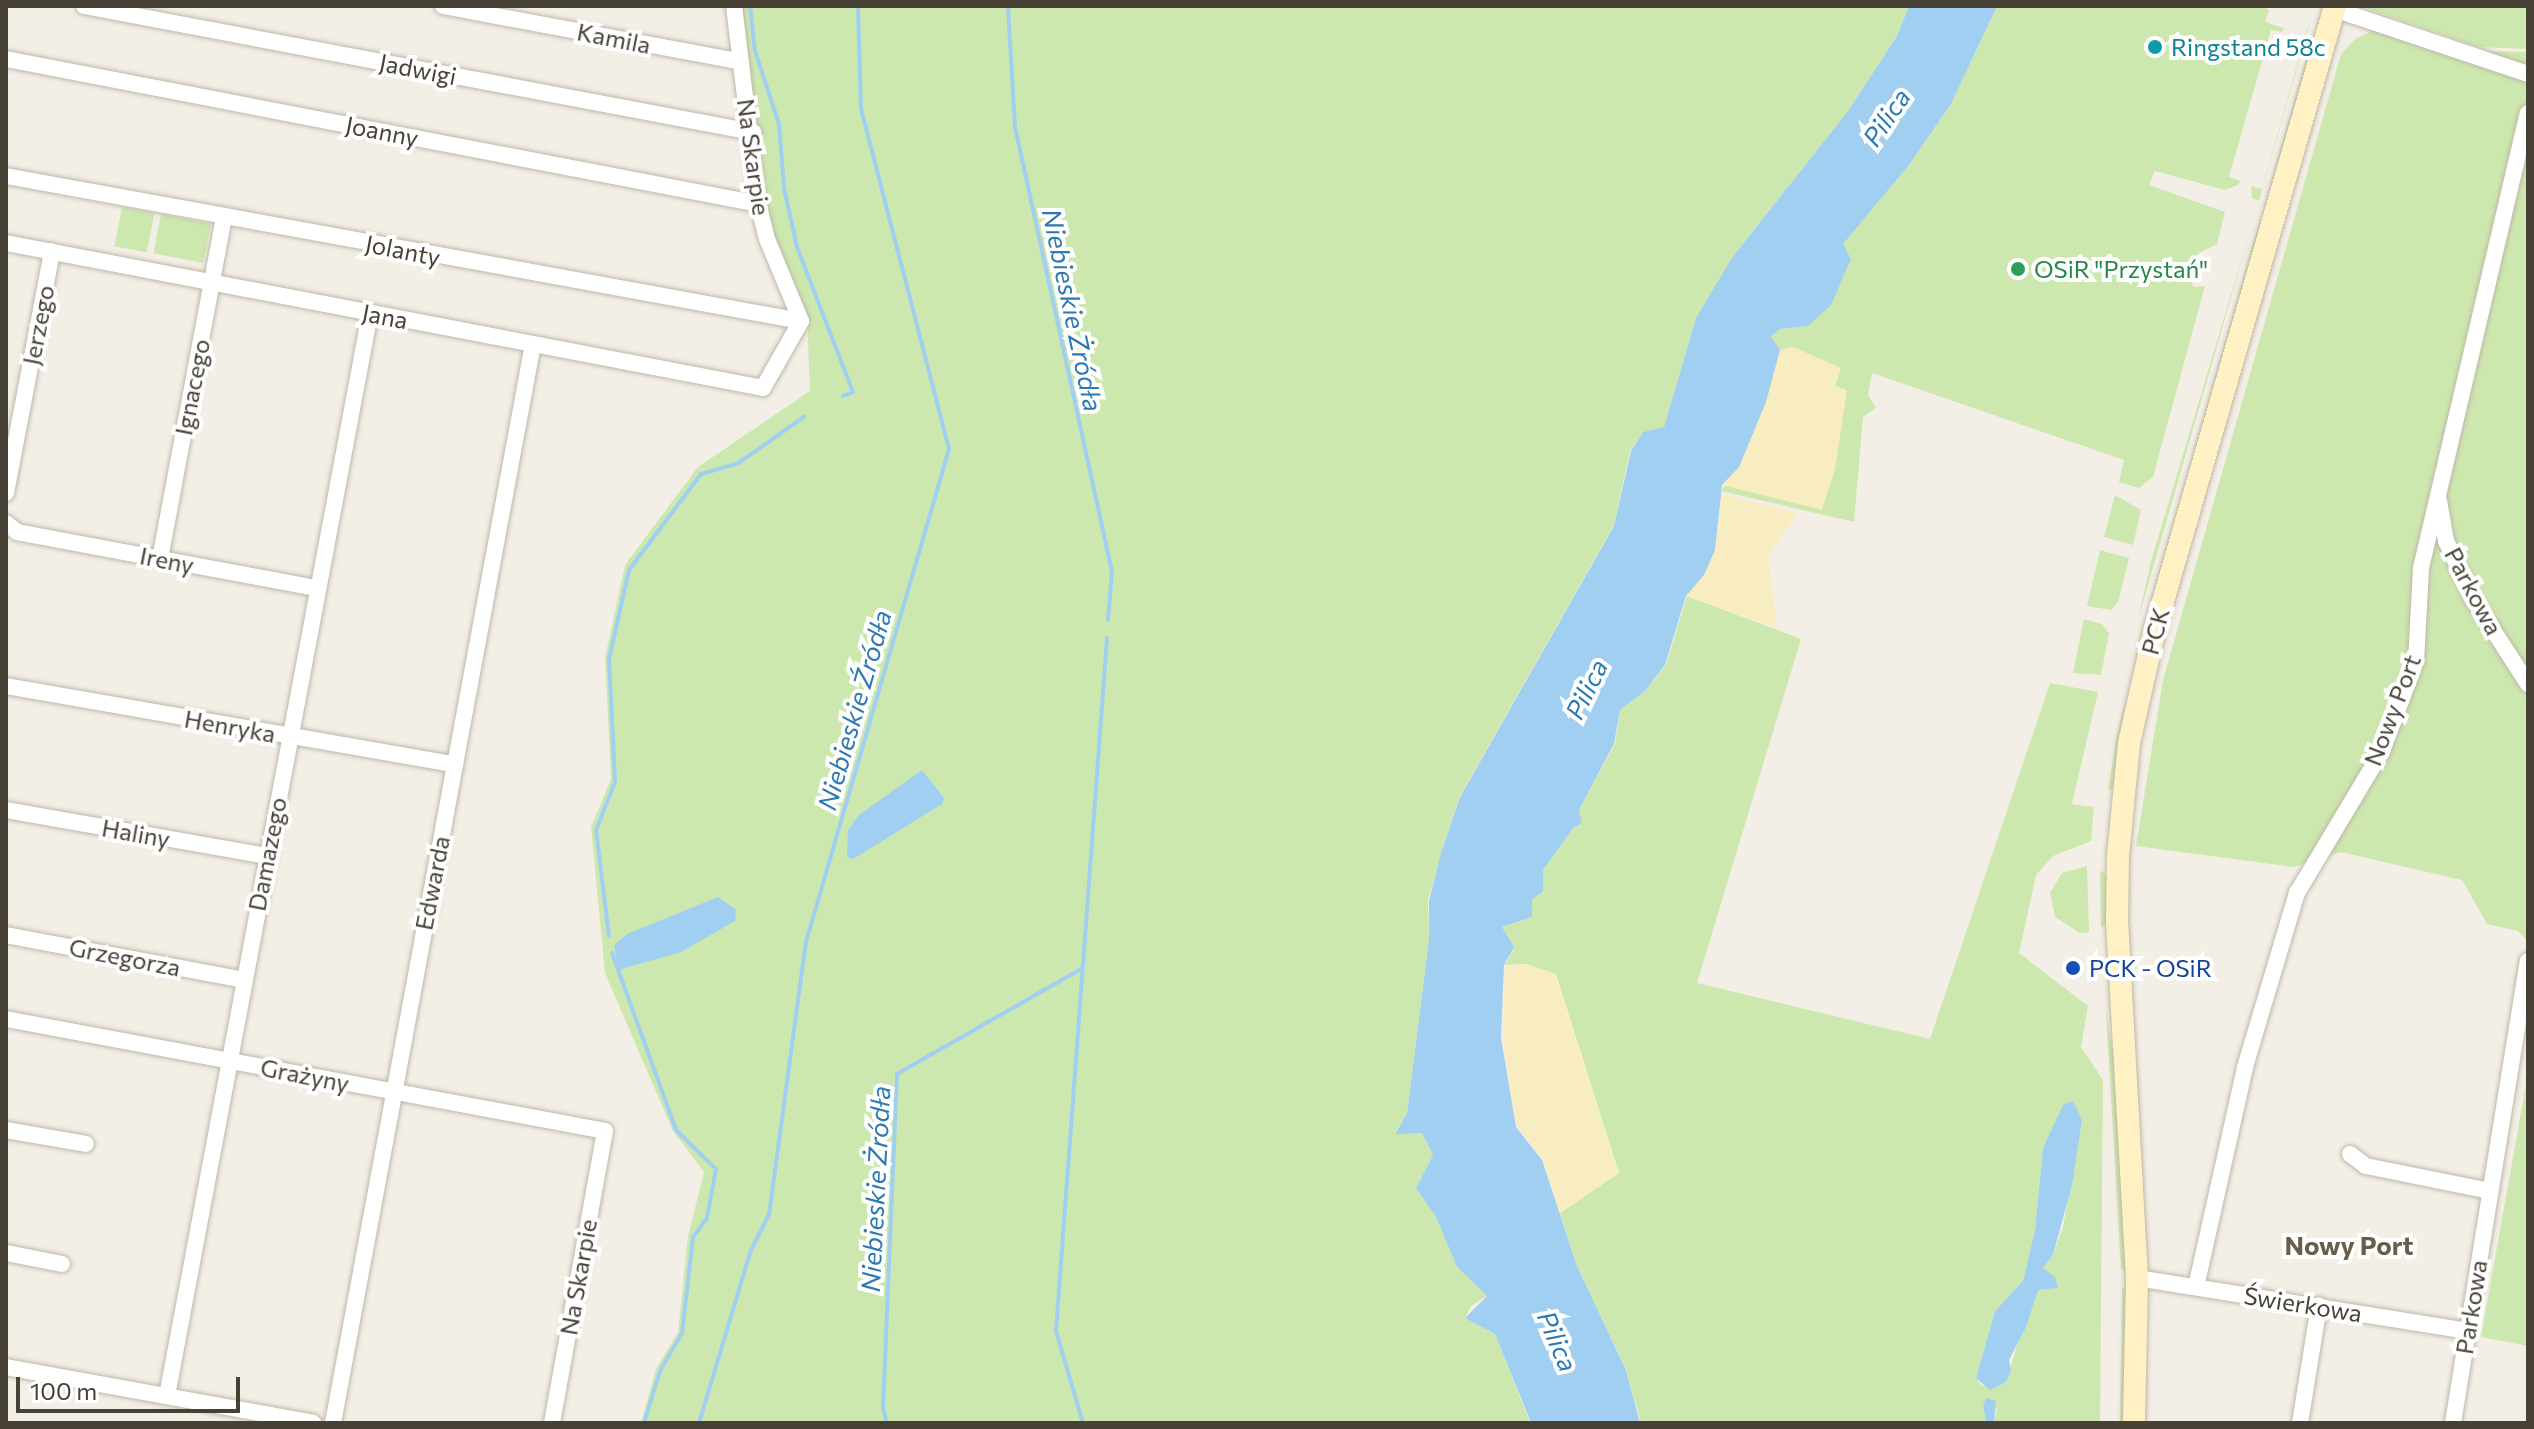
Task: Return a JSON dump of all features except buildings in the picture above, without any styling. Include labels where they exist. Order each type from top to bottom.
[{"type":"street","name":"Jadwigi","points":[[84,6],[753,132]]},
{"type":"street","name":"Kamila","points":[[443,6],[738,61]]},
{"type":"street","name":"Na Skarpie","points":[[734,6],[738,61],[753,132],[758,204],[767,239],[801,321]]},
{"type":"street","points":[[2334,8],[2528,74]]},
{"type":"street","name":"PCK","points":[[2137,1278],[2117,924],[2129,743],[2163,600],[2334,8]]},
{"type":"street","name":"Joanny","points":[[6,59],[758,204]]},
{"type":"street","name":"Nowy Port","points":[[2196,1287],[2245,1067],[2297,893],[2382,751],[2416,661],[2421,568],[2437,492],[2461,412],[2528,113]]},
{"type":"street","name":"Jolanty","points":[[6,176],[801,321]]},
{"type":"street","name":"Ignacego","points":[[160,559],[224,216]]},
{"type":"street","name":"Jana","points":[[6,243],[763,388],[801,321]]},
{"type":"street","name":"Jerzego","points":[[6,493],[52,251]]},
{"type":"street","name":"Damazego","points":[[167,1396],[370,313]]},
{"type":"street","name":"Edwarda","points":[[333,1423],[533,344]]},
{"type":"street","name":"Parkowa","points":[[2437,492],[2446,541],[2473,599],[2528,684]]},
{"type":"street","name":"Ireny","points":[[12,528],[317,588]]},
{"type":"street","name":"Henryka","points":[[6,686],[455,764]]},
{"type":"street","name":"Haliny","points":[[6,810],[267,856]]},
{"type":"street","name":"Grzegorza","points":[[6,935],[244,980]]},
{"type":"street","name":"Parkowa","points":[[2453,1423],[2528,961]]},
{"type":"street","name":"Grażyny","points":[[6,1019],[605,1131]]},
{"type":"street","points":[[6,1130],[86,1144]]},
{"type":"street","name":"Na Skarpie","points":[[552,1423],[605,1131]]},
{"type":"street","points":[[2350,1154],[2366,1166],[2490,1191]]},
{"type":"street","points":[[6,1253],[62,1264]]},
{"type":"street","points":[[2134,1423],[2137,1278]]},
{"type":"street","name":"Świerkowa","points":[[2137,1278],[2468,1331]]},
{"type":"street","points":[[2300,1423],[2319,1306]]},
{"type":"street","points":[[6,1367],[313,1423]]},
{"type":"green space","points":[[738,6],[1909,6],[1897,36],[1848,111],[1731,259],[1696,318],[1664,427],[1643,432],[1630,451],[1614,525],[1460,796],[1440,856],[1428,901],[1429,940],[1407,1113],[1395,1133],[1422,1133],[1433,1155],[1416,1188],[1436,1217],[1457,1267],[1487,1296],[1471,1306],[1465,1318],[1495,1334],[1530,1423],[641,1423],[656,1369],[678,1332],[688,1236],[704,1172],[673,1131],[605,973],[591,827],[611,779],[605,658],[625,565],[698,467],[810,391],[807,319],[770,238]]},
{"type":"green space","name":"OSiR \"Przystań\"","points":[[1997,6],[2260,6],[2269,10],[2265,22],[2284,28],[2282,32],[2271,30],[2229,177],[2240,181],[2238,185],[2225,190],[2155,171],[2149,185],[2225,212],[2217,244],[2197,254],[2201,262],[2194,267],[2198,274],[2190,279],[2194,287],[2205,286],[2153,477],[2139,488],[2119,482],[2124,460],[1872,373],[1868,395],[1876,408],[1863,417],[1854,522],[1721,491],[1739,467],[1766,402],[1780,351],[1771,336],[1780,329],[1808,326],[1842,244],[1909,165],[1951,104]]},
{"type":"green space","points":[[2359,6],[2528,6],[2528,49],[2479,47]]},
{"type":"green space","points":[[2308,26],[2259,201],[2252,198],[2251,186],[2262,189]]},
{"type":"green space","points":[[2374,30],[2528,81],[2528,942],[2518,931],[2487,924],[2462,880],[2341,852],[2293,867],[2136,846],[2163,680],[2341,54],[2355,39]]},
{"type":"green space","points":[[2309,49],[2313,50],[2266,201]]},
{"type":"green space","points":[[2479,51],[2527,52],[2528,62],[2523,65]]},
{"type":"green space","points":[[122,207],[154,213],[147,253],[114,246]]},
{"type":"green space","points":[[161,214],[211,224],[203,263],[153,253]]},
{"type":"green space","points":[[2254,218],[2138,620],[2151,561]]},
{"type":"green space","points":[[2260,220],[2262,225],[2128,683]]},
{"type":"green space","points":[[2115,495],[2141,510],[2133,545],[2104,537]]},
{"type":"green space","points":[[2100,550],[2129,558],[2118,602],[2111,610],[2087,606]]},
{"type":"green space","points":[[1687,596],[1801,639],[1697,983],[1930,1039],[2050,683],[2098,692],[2072,804],[2094,807],[2091,841],[2053,856],[2036,875],[2019,953],[2088,1006],[2081,1047],[2103,1080],[2100,1423],[1994,1423],[1997,1408],[1983,1404],[1986,1423],[1641,1423],[1626,1369],[1577,1266],[1560,1213],[1619,1173],[1556,974],[1526,964],[1505,965],[1514,947],[1502,927],[1532,917],[1532,900],[1543,891],[1543,870],[1573,828],[1582,823],[1579,810],[1615,744],[1620,710],[1645,691],[1666,665]],"holes":[[[2082,1120],[2063,1227],[2053,1255],[2043,1268],[2058,1288],[2038,1290],[2030,1303],[2006,1382],[1982,1386],[1976,1378],[1995,1311],[2023,1281],[2035,1230],[2043,1148]]]},
{"type":"green space","points":[[2084,619],[2102,624],[2109,633],[2101,675],[2073,673]]},
{"type":"green space","points":[[2126,697],[2113,789],[2108,789],[2117,735]]},
{"type":"green space","points":[[2087,866],[2089,932],[2080,933],[2055,917],[2050,893],[2062,873]]},
{"type":"green space","points":[[2100,870],[2108,877],[2108,922],[2101,928]]},
{"type":"green space","points":[[2106,1010],[2112,1048],[2117,1049],[2126,1273],[2121,1269]]},
{"type":"green space","points":[[2528,1073],[2528,1346],[2481,1337]]},
{"type":"green space","points":[[2127,1284],[2128,1423],[2120,1423],[2122,1289]]},
{"type":"sand","points":[[1793,347],[1841,368],[1835,386],[1847,390],[1835,469],[1822,510],[1722,485],[1739,467],[1766,402],[1780,350]]},
{"type":"sand","points":[[1720,494],[1797,513],[1768,557],[1777,628],[1686,596],[1704,575],[1718,532]]},
{"type":"sand","points":[[1526,964],[1555,974],[1618,1173],[1560,1213],[1543,1159],[1517,1127],[1511,1101],[1503,1037],[1505,965]]},
{"type":"water","name":"Pilica","points":[[1909,6],[1997,6],[1951,104],[1909,165],[1843,244],[1851,259],[1831,305],[1808,326],[1780,329],[1771,336],[1780,350],[1766,402],[1739,467],[1722,485],[1715,550],[1704,575],[1686,596],[1665,665],[1645,691],[1620,710],[1614,744],[1579,810],[1582,823],[1573,828],[1543,870],[1543,891],[1532,900],[1532,917],[1502,927],[1514,947],[1504,965],[1501,1038],[1516,1127],[1542,1160],[1577,1266],[1626,1370],[1640,1423],[1531,1423],[1495,1334],[1465,1318],[1487,1296],[1457,1267],[1436,1217],[1416,1188],[1433,1155],[1422,1133],[1395,1134],[1407,1113],[1429,940],[1429,901],[1440,856],[1460,797],[1614,526],[1631,451],[1643,432],[1664,427],[1696,318],[1731,259],[1848,111],[1897,36]]},
{"type":"water","points":[[922,770],[944,798],[942,804],[853,859],[847,857],[848,830],[860,814]]},
{"type":"water","points":[[718,897],[736,910],[735,921],[681,952],[618,970],[614,945],[627,934]]},
{"type":"water","points":[[2073,1101],[2082,1120],[2072,1185],[2053,1255],[2043,1268],[2055,1277],[2058,1288],[2038,1290],[2026,1327],[2009,1360],[2011,1371],[2006,1382],[1990,1390],[1976,1378],[1995,1311],[2023,1281],[2035,1230],[2043,1148],[2063,1105]]},
{"type":"water","points":[[1987,1398],[1996,1401],[1994,1423],[1986,1423],[1983,1404]]},
{"type":"waterway","points":[[750,6],[755,51],[779,124],[784,188],[797,247],[853,392],[843,396]]},
{"type":"waterway","name":"Niebieskie Źródła","points":[[699,1423],[751,1250],[769,1215],[806,942],[949,449],[861,108],[858,6]]},
{"type":"waterway","name":"Niebieskie Żródła","points":[[1008,6],[1015,127],[1112,571],[1108,620]]},
{"type":"waterway","points":[[609,936],[596,830],[615,782],[609,659],[629,570],[701,474],[737,464],[804,417]]},
{"type":"waterway","name":"Niebieskie Żródła","points":[[1083,1423],[1056,1331],[1107,638]]},
{"type":"waterway","points":[[612,953],[676,1130],[716,1169],[707,1218],[693,1237],[682,1333],[660,1371],[644,1423]]},
{"type":"waterway","name":"Niebieskie Żródła","points":[[887,1423],[883,1408],[897,1074],[1083,968]]},
{"type":"place","name":"Ringstand 58c","points":[[2155,47]]},
{"type":"place","name":"OSiR \"Przystań\"","points":[[2018,269]]},
{"type":"place","name":"PCK - OSiR","points":[[2073,968]]},
{"type":"district","name":"Nowy Port","points":[[2349,1245]]}]
